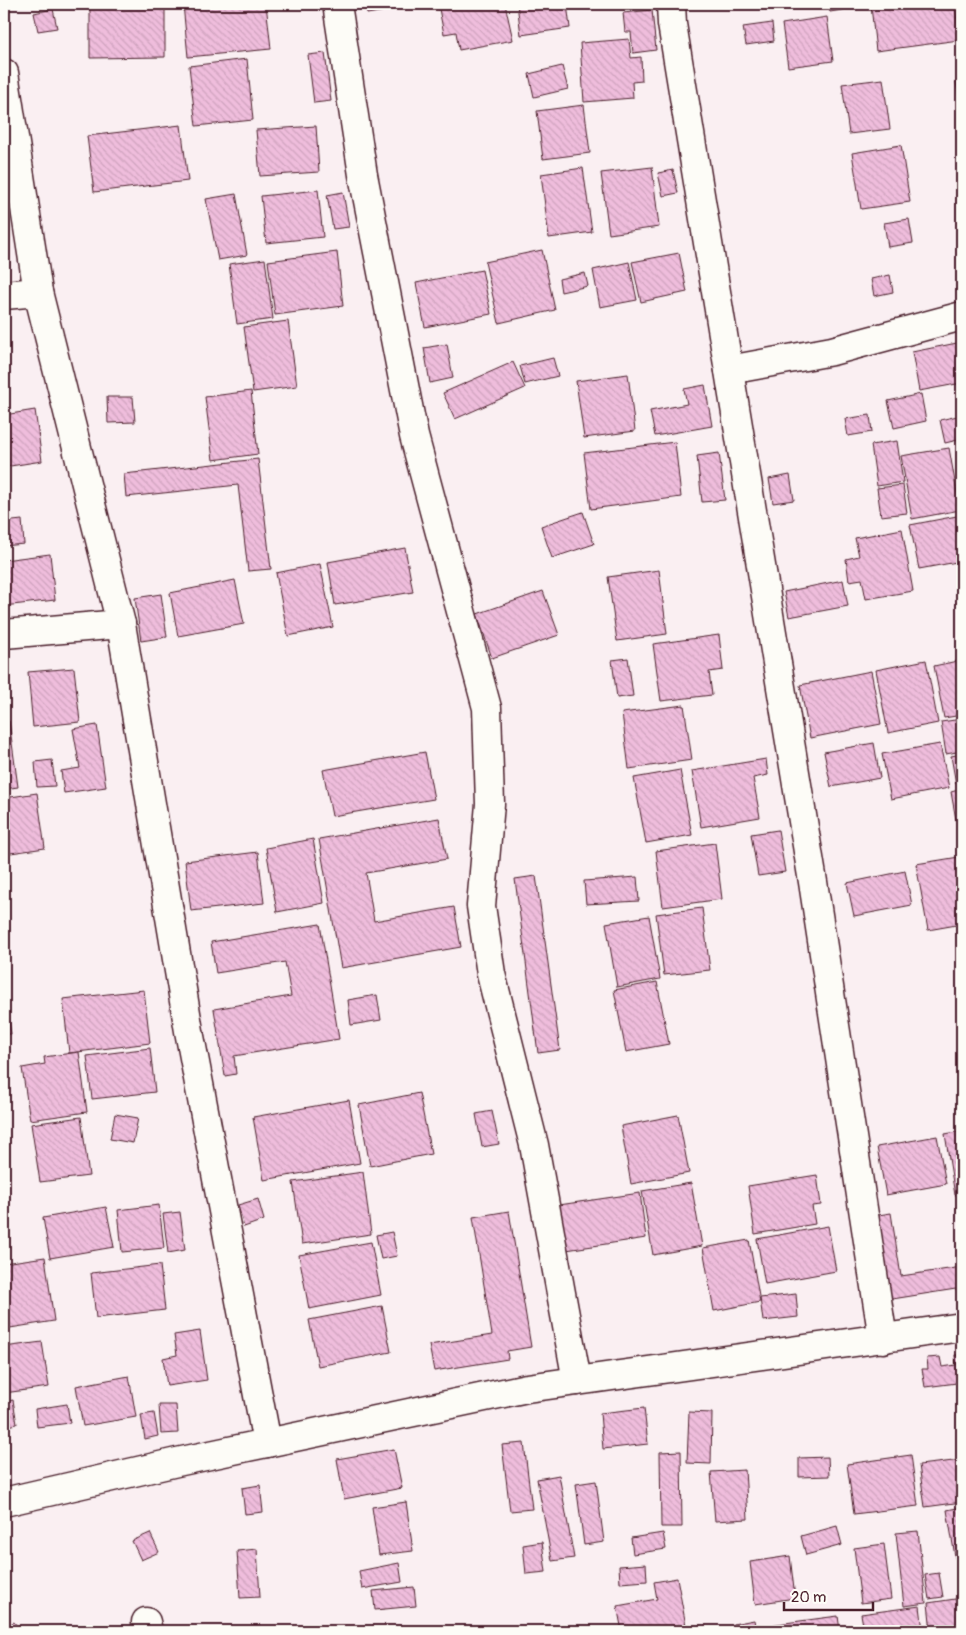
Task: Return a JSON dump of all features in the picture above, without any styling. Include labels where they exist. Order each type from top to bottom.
[{"type":"street","points":[[337,4],[363,175],[414,436],[487,708],[490,804],[481,906],[491,974],[534,1145],[577,1382]]},
{"type":"street","points":[[671,4],[672,24],[813,882],[882,1338]]},
{"type":"street","points":[[4,73],[38,292],[121,624],[189,1031],[267,1443]]},
{"type":"street","points":[[4,295],[38,292]]},
{"type":"street","points":[[729,370],[832,351],[962,316]]},
{"type":"street","points":[[4,634],[121,624]]},
{"type":"street","points":[[4,1502],[267,1443],[526,1388],[962,1327]]},
{"type":"building","points":[[90,4],[165,4],[165,57],[90,58]]},
{"type":"building","points":[[183,4],[266,4],[271,49],[188,57]]},
{"type":"building","points":[[365,4],[410,4],[410,7],[367,14]]},
{"type":"building","points":[[438,4],[505,4],[513,40],[459,50],[456,32],[444,34]]},
{"type":"building","points":[[517,4],[567,4],[570,28],[521,35]]},
{"type":"building","points":[[828,4],[877,4],[830,12]]},
{"type":"building","points":[[886,4],[955,4],[959,40],[876,51],[871,6]]},
{"type":"building","points":[[53,9],[57,28],[38,31],[34,13]]},
{"type":"building","points":[[652,10],[656,50],[633,53],[631,32],[625,32],[623,13]]},
{"type":"building","points":[[827,17],[833,61],[788,67],[782,24]]},
{"type":"building","points":[[772,23],[774,41],[746,45],[743,27]]},
{"type":"building","points":[[629,39],[631,58],[641,57],[642,81],[632,82],[633,98],[584,102],[580,43]]},
{"type":"building","points":[[325,53],[331,101],[314,103],[308,55]]},
{"type":"building","points":[[247,59],[253,120],[196,126],[189,66]]},
{"type":"building","points":[[562,66],[568,89],[534,97],[529,74]]},
{"type":"building","points":[[883,79],[890,129],[849,134],[842,84]]},
{"type":"building","points":[[962,81],[962,111],[961,111],[956,82]]},
{"type":"building","points":[[584,105],[590,153],[543,159],[537,111]]},
{"type":"building","points":[[181,125],[188,181],[94,192],[87,136]]},
{"type":"building","points":[[316,126],[319,172],[260,176],[256,130]]},
{"type":"building","points":[[901,145],[910,202],[861,209],[852,153]]},
{"type":"building","points":[[652,167],[659,227],[609,234],[601,173]]},
{"type":"building","points":[[583,168],[592,232],[549,238],[541,174]]},
{"type":"building","points":[[673,170],[678,193],[663,196],[658,173]]},
{"type":"building","points":[[318,190],[323,237],[266,243],[261,196]]},
{"type":"building","points":[[343,192],[349,227],[333,229],[327,195]]},
{"type":"building","points":[[236,194],[247,255],[218,260],[206,199]]},
{"type":"building","points":[[909,219],[913,243],[888,247],[884,223]]},
{"type":"building","points":[[542,250],[555,310],[499,323],[485,262]]},
{"type":"building","points":[[337,252],[343,306],[275,315],[268,261]]},
{"type":"building","points":[[679,253],[687,292],[641,302],[632,262]]},
{"type":"building","points":[[265,259],[273,319],[237,324],[229,264]]},
{"type":"building","points":[[629,262],[637,300],[600,307],[593,270]]},
{"type":"building","points":[[482,270],[491,314],[425,327],[416,283]]},
{"type":"building","points":[[585,273],[588,286],[561,292],[559,279]]},
{"type":"building","points":[[890,275],[893,292],[874,296],[871,279]]},
{"type":"building","points":[[288,321],[297,386],[253,392],[244,327]]},
{"type":"building","points":[[962,342],[962,383],[919,391],[912,352]]},
{"type":"building","points":[[447,344],[453,378],[430,383],[424,348]]},
{"type":"building","points":[[553,358],[558,376],[525,384],[520,366]]},
{"type":"building","points":[[513,362],[525,388],[455,419],[443,393]]},
{"type":"building","points":[[628,374],[635,431],[584,438],[576,381]]},
{"type":"building","points":[[705,385],[712,426],[655,436],[650,411],[687,404],[684,389]]},
{"type":"building","points":[[251,391],[258,454],[213,460],[205,397]]},
{"type":"building","points":[[921,394],[926,421],[894,428],[888,401]]},
{"type":"building","points":[[107,397],[133,397],[135,422],[108,423]]},
{"type":"building","points":[[35,410],[42,461],[4,467],[4,415]]},
{"type":"building","points":[[870,415],[872,432],[848,436],[845,419]]},
{"type":"building","points":[[962,415],[962,439],[945,443],[940,420]]},
{"type":"building","points":[[897,441],[903,482],[877,486],[871,445]]},
{"type":"building","points":[[675,442],[681,497],[591,509],[584,453]]},
{"type":"building","points":[[949,448],[960,510],[912,519],[901,456]]},
{"type":"building","points":[[719,453],[725,500],[702,502],[697,456]]},
{"type":"building","points":[[258,459],[271,569],[248,571],[238,485],[126,497],[124,474]]},
{"type":"building","points":[[790,475],[794,500],[773,503],[769,479]]},
{"type":"building","points":[[903,485],[907,513],[881,516],[877,488]]},
{"type":"building","points":[[583,512],[594,544],[552,558],[541,526]]},
{"type":"building","points":[[962,515],[962,561],[919,569],[910,525]]},
{"type":"building","points":[[22,520],[24,544],[4,546],[4,522]]},
{"type":"building","points":[[902,529],[913,591],[866,599],[862,579],[849,581],[846,559],[859,556],[855,538]]},
{"type":"building","points":[[405,548],[413,592],[335,605],[328,562]]},
{"type":"building","points":[[50,554],[55,600],[4,606],[4,560]]},
{"type":"building","points":[[320,564],[333,627],[288,636],[276,573]]},
{"type":"building","points":[[659,570],[667,634],[617,641],[608,577]]},
{"type":"building","points":[[235,580],[244,624],[178,636],[170,593]]},
{"type":"building","points":[[843,580],[848,606],[789,617],[784,592]]},
{"type":"building","points":[[543,591],[559,635],[492,658],[477,614]]},
{"type":"building","points":[[161,594],[167,637],[141,641],[135,598]]},
{"type":"building","points":[[719,635],[723,670],[709,672],[712,695],[661,701],[653,644]]},
{"type":"building","points":[[628,658],[633,696],[617,698],[612,660]]},
{"type":"building","points":[[926,660],[938,723],[888,733],[876,670]]},
{"type":"building","points":[[962,660],[962,715],[944,718],[934,666]]},
{"type":"building","points":[[74,668],[80,722],[33,727],[28,672]]},
{"type":"building","points":[[871,671],[881,724],[810,738],[800,685]]},
{"type":"building","points":[[684,705],[692,760],[629,769],[622,713]]},
{"type":"building","points":[[962,719],[962,751],[946,754],[941,722]]},
{"type":"building","points":[[9,721],[18,787],[4,789],[4,722]]},
{"type":"building","points":[[97,725],[106,787],[64,793],[61,771],[80,768],[73,729]]},
{"type":"building","points":[[874,743],[880,778],[831,787],[824,752]]},
{"type":"building","points":[[940,744],[949,788],[891,799],[882,754]]},
{"type":"building","points":[[425,752],[434,799],[332,816],[323,770]]},
{"type":"building","points":[[962,754],[962,783],[956,784],[951,756]]},
{"type":"building","points":[[766,759],[768,775],[753,778],[760,817],[701,827],[692,771]]},
{"type":"building","points":[[52,760],[55,786],[37,787],[35,762]]},
{"type":"building","points":[[680,770],[692,835],[646,843],[634,778]]},
{"type":"building","points":[[962,789],[962,853],[951,792]]},
{"type":"building","points":[[37,793],[45,848],[4,854],[4,798]]},
{"type":"building","points":[[439,818],[447,859],[366,873],[374,921],[454,907],[461,947],[341,968],[319,839]]},
{"type":"building","points":[[778,830],[785,872],[758,876],[751,834]]},
{"type":"building","points":[[313,839],[324,903],[277,912],[266,848]]},
{"type":"building","points":[[715,843],[722,899],[663,907],[656,851]]},
{"type":"building","points":[[258,852],[264,903],[191,911],[185,861]]},
{"type":"building","points":[[959,857],[962,876],[962,924],[928,930],[916,864]]},
{"type":"building","points":[[905,871],[912,905],[854,916],[847,883]]},
{"type":"building","points":[[536,876],[560,1050],[538,1053],[515,879]]},
{"type":"building","points":[[637,877],[639,901],[586,904],[584,881]]},
{"type":"building","points":[[702,908],[710,970],[664,975],[656,914]]},
{"type":"building","points":[[649,916],[660,979],[617,987],[606,923]]},
{"type":"building","points":[[320,924],[339,1039],[234,1056],[236,1074],[225,1076],[214,1009],[291,996],[285,962],[216,973],[211,942]]},
{"type":"building","points":[[657,982],[669,1044],[626,1052],[614,990]]},
{"type":"building","points":[[4,989],[11,1034],[4,1034]]},
{"type":"building","points":[[144,990],[150,1043],[69,1053],[63,999]]},
{"type":"building","points":[[377,995],[381,1020],[351,1025],[348,1000]]},
{"type":"building","points":[[150,1048],[155,1092],[92,1099],[87,1056]]},
{"type":"building","points":[[79,1052],[87,1112],[30,1120],[22,1068],[45,1064],[44,1057]]},
{"type":"building","points":[[419,1093],[431,1154],[370,1166],[359,1105]]},
{"type":"building","points":[[349,1100],[360,1163],[264,1180],[253,1117]]},
{"type":"building","points":[[492,1111],[499,1144],[482,1147],[476,1114]]},
{"type":"building","points":[[115,1114],[138,1118],[133,1143],[110,1139]]},
{"type":"building","points":[[678,1115],[689,1173],[631,1184],[621,1126]]},
{"type":"building","points":[[81,1117],[89,1176],[40,1182],[31,1124]]},
{"type":"building","points":[[962,1131],[962,1194],[955,1195],[945,1134]]},
{"type":"building","points":[[937,1136],[946,1184],[886,1195],[877,1147]]},
{"type":"building","points":[[363,1172],[371,1234],[302,1244],[293,1182]]},
{"type":"building","points":[[817,1175],[821,1205],[812,1206],[815,1224],[755,1234],[748,1186]]},
{"type":"building","points":[[691,1183],[702,1246],[653,1255],[642,1191]]},
{"type":"building","points":[[640,1193],[646,1238],[566,1250],[559,1205]]},
{"type":"building","points":[[258,1199],[264,1220],[244,1227],[238,1205]]},
{"type":"building","points":[[159,1205],[164,1248],[122,1252],[118,1210]]},
{"type":"building","points":[[106,1207],[114,1247],[50,1258],[43,1218]]},
{"type":"building","points":[[509,1211],[531,1347],[507,1351],[508,1359],[434,1371],[429,1345],[492,1335],[473,1217]]},
{"type":"building","points":[[180,1212],[185,1250],[168,1253],[163,1214]]},
{"type":"building","points":[[891,1213],[901,1276],[962,1267],[962,1288],[886,1300],[872,1216]]},
{"type":"building","points":[[828,1226],[836,1271],[765,1284],[757,1239]]},
{"type":"building","points":[[392,1232],[397,1256],[381,1259],[376,1235]]},
{"type":"building","points":[[749,1240],[760,1302],[714,1311],[703,1248]]},
{"type":"building","points":[[371,1242],[381,1295],[309,1309],[299,1255]]},
{"type":"building","points":[[45,1257],[54,1321],[10,1328],[4,1263]]},
{"type":"building","points":[[160,1265],[165,1310],[96,1318],[91,1273]]},
{"type":"building","points":[[796,1294],[798,1317],[763,1321],[760,1298]]},
{"type":"building","points":[[382,1306],[391,1352],[318,1366],[309,1320]]},
{"type":"building","points":[[200,1331],[207,1380],[167,1386],[163,1358],[177,1355],[174,1335]]},
{"type":"building","points":[[42,1342],[49,1387],[4,1393],[4,1347]]},
{"type":"building","points":[[955,1355],[962,1355],[962,1392],[959,1392],[957,1383],[925,1387],[922,1369],[928,1369],[927,1358],[940,1357],[942,1367],[956,1365]]},
{"type":"building","points":[[129,1376],[136,1417],[83,1426],[76,1386]]},
{"type":"building","points":[[13,1400],[17,1424],[4,1427],[4,1402]]},
{"type":"building","points":[[67,1404],[70,1423],[37,1427],[35,1409]]},
{"type":"building","points":[[159,1405],[176,1405],[178,1433],[161,1434]]},
{"type":"building","points":[[644,1408],[648,1444],[603,1449],[600,1413]]},
{"type":"building","points":[[689,1412],[712,1413],[711,1464],[687,1463]]},
{"type":"building","points":[[154,1413],[158,1436],[145,1439],[141,1415]]},
{"type":"building","points":[[524,1443],[532,1509],[510,1511],[502,1445]]},
{"type":"building","points":[[394,1449],[402,1488],[344,1499],[337,1459]]},
{"type":"building","points":[[681,1451],[682,1527],[661,1527],[660,1452]]},
{"type":"building","points":[[911,1455],[918,1506],[854,1514],[847,1464]]},
{"type":"building","points":[[828,1457],[829,1476],[799,1477],[799,1458]]},
{"type":"building","points":[[962,1460],[962,1502],[925,1507],[919,1465]]},
{"type":"building","points":[[745,1470],[748,1519],[715,1521],[711,1472]]},
{"type":"building","points":[[559,1475],[574,1558],[552,1561],[537,1479]]},
{"type":"building","points":[[596,1481],[604,1542],[584,1545],[576,1484]]},
{"type":"building","points":[[260,1485],[263,1512],[245,1514],[242,1488]]},
{"type":"building","points":[[406,1502],[413,1551],[379,1555],[372,1507]]},
{"type":"building","points":[[962,1507],[962,1567],[957,1568],[947,1510]]},
{"type":"building","points":[[837,1526],[842,1545],[806,1555],[801,1536]]},
{"type":"building","points":[[918,1531],[926,1603],[904,1606],[896,1533]]},
{"type":"building","points":[[150,1533],[159,1552],[141,1560],[132,1541]]},
{"type":"building","points":[[663,1533],[666,1549],[633,1554],[631,1538]]},
{"type":"building","points":[[542,1542],[546,1572],[526,1574],[523,1545]]},
{"type":"building","points":[[884,1544],[891,1599],[861,1603],[854,1548]]},
{"type":"building","points":[[257,1549],[260,1597],[240,1598],[237,1551]]},
{"type":"building","points":[[790,1556],[795,1598],[755,1604],[750,1562]]},
{"type":"building","points":[[399,1563],[402,1582],[362,1589],[359,1571]]},
{"type":"building","points":[[646,1564],[647,1581],[620,1583],[619,1566]]},
{"type":"building","points":[[939,1573],[943,1597],[929,1599],[925,1575]]},
{"type":"building","points":[[677,1578],[687,1631],[622,1631],[617,1606],[657,1599],[654,1582]]},
{"type":"building","points":[[414,1587],[416,1606],[375,1610],[373,1591]]},
{"type":"building","points":[[962,1598],[962,1631],[931,1631],[928,1603]]},
{"type":"building","points":[[920,1606],[923,1631],[864,1631],[861,1614]]},
{"type":"building","points":[[838,1616],[840,1631],[763,1631],[762,1626]]},
{"type":"building","points":[[754,1620],[756,1631],[735,1631],[733,1624]]},
{"type":"building","points":[[14,1622],[20,1631],[4,1631],[4,1628]]}]
